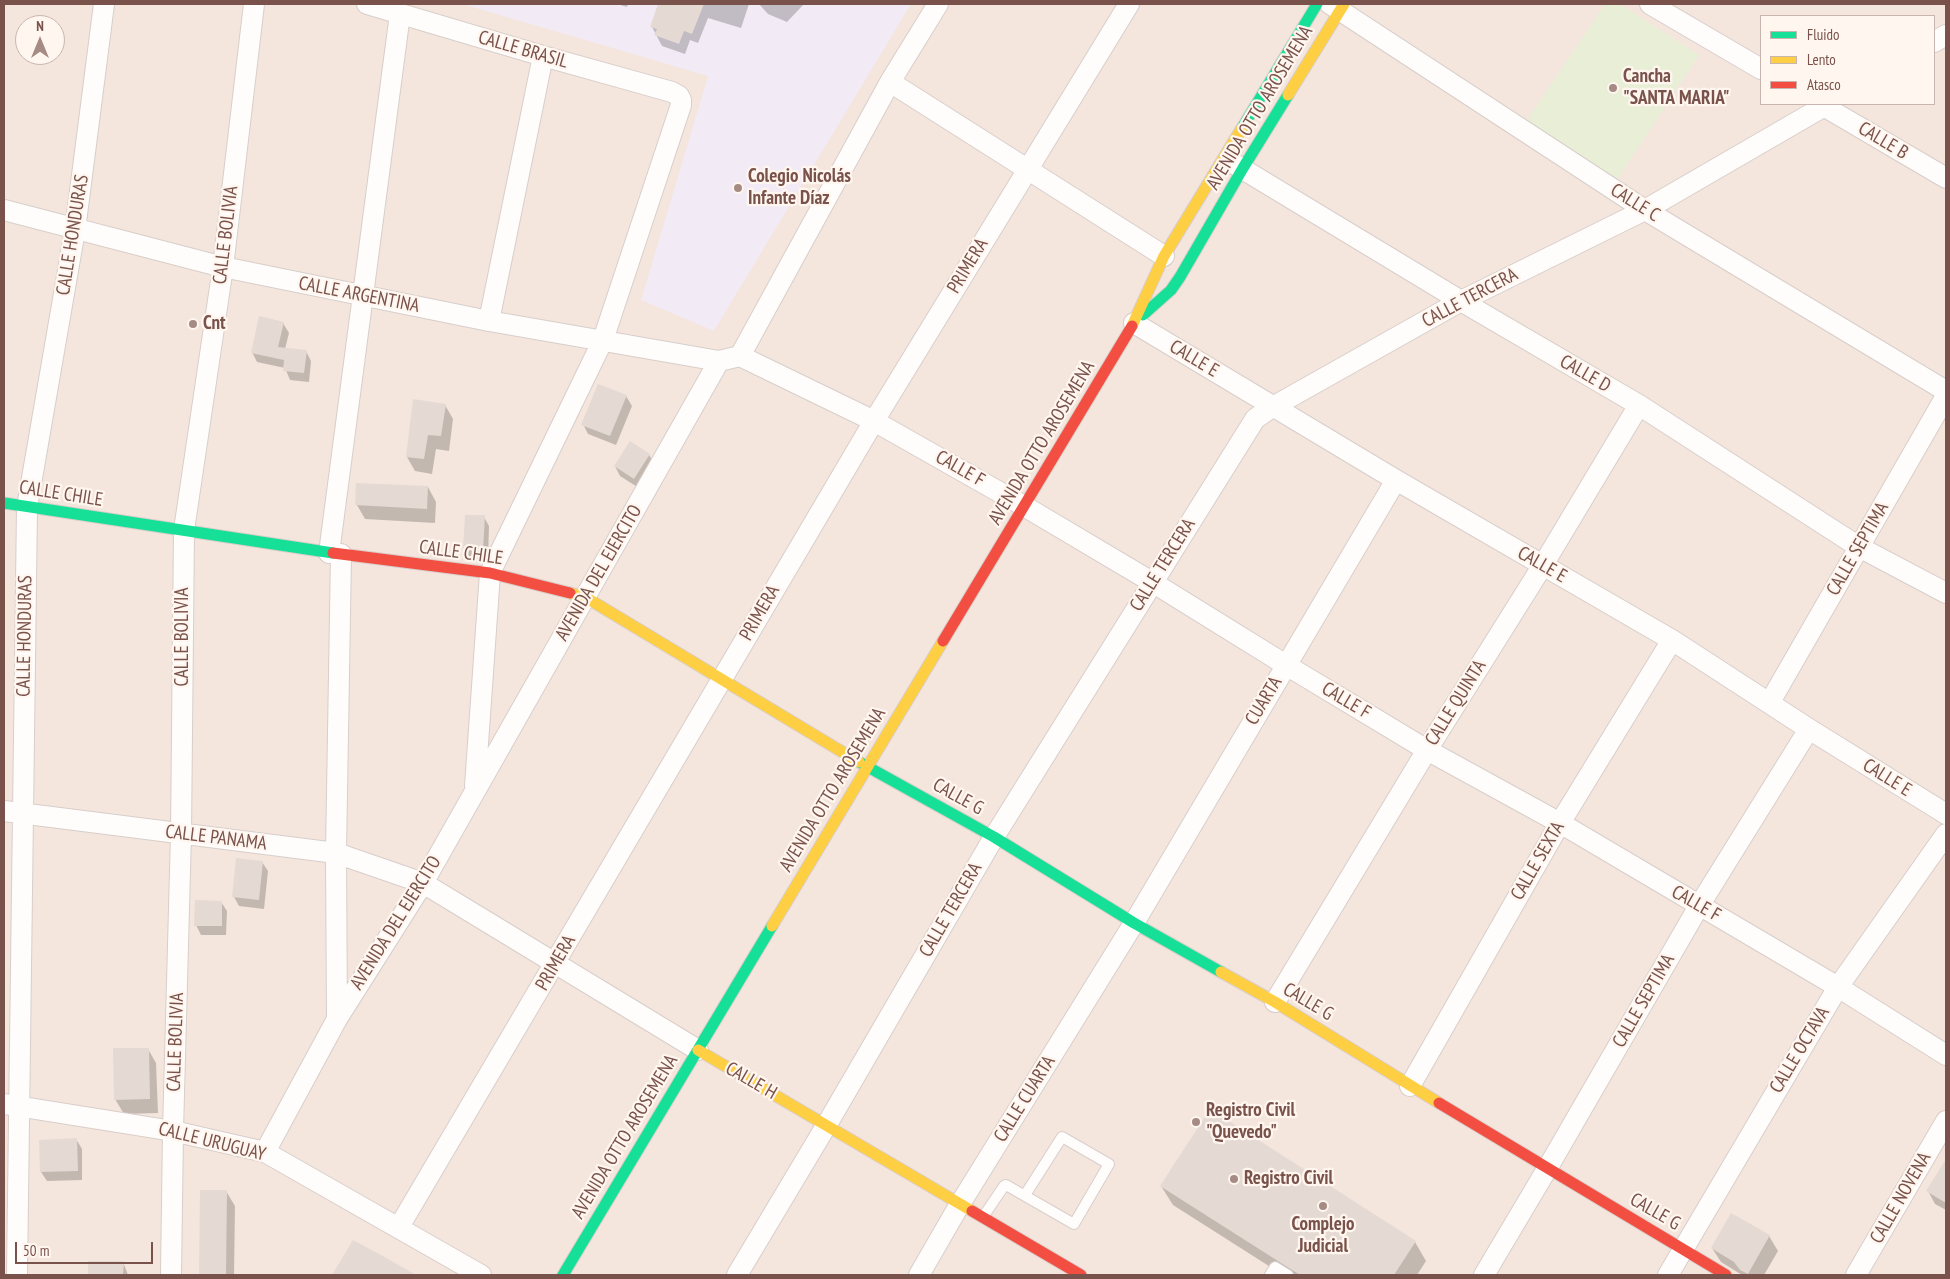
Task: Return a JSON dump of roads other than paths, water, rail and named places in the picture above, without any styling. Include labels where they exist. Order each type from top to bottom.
[{"type":"street","name":"CALLE HONDURAS","points":[[17,1275],[11,1105],[13,812],[27,506],[75,230],[104,4]]},
{"type":"street","name":"CALLE BOLIVIA","points":[[171,1275],[181,834],[184,530],[222,267],[254,4]]},
{"type":"street","name":"CALLE BRASIL","points":[[367,4],[672,92],[679,96],[681,105],[602,340]]},
{"type":"street","points":[[719,362],[740,356],[890,82],[938,4]]},
{"type":"street","name":"PRIMERA","points":[[399,1227],[874,421],[1129,4]]},
{"type":"street","name":"AVENIDA OTTO AROSEMENA","points":[[563,1275],[1134,323],[1164,256],[1317,4]]},
{"type":"street","points":[[1650,4],[1760,68]]},
{"type":"street","name":"AVENIDA OTTO AROSEMENA","points":[[1134,323],[1171,290],[1180,277],[1338,6]]},
{"type":"street","name":"CALLE C","points":[[1338,6],[1645,210],[1946,391]]},
{"type":"street","points":[[337,1019],[335,554],[362,296],[400,14]]},
{"type":"street","points":[[1935,41],[1946,35]]},
{"type":"street","points":[[489,321],[543,56]]},
{"type":"street","points":[[890,82],[1164,256]]},
{"type":"street","name":"CALLE TERCERA","points":[[737,1275],[994,837],[1255,419],[1461,301],[1645,210],[1824,105]]},
{"type":"street","name":"CALLE B","points":[[1824,105],[1946,178]]},
{"type":"street","name":"CALLE D","points":[[1223,157],[1461,301],[1639,405],[1859,548],[1946,593]]},
{"type":"street","name":"CALLE ARGENTINA","points":[[4,210],[222,267],[489,321],[719,362]]},
{"type":"street","name":"CALLE E","points":[[1134,323],[1396,480],[1672,640],[1809,729],[1946,814]]},
{"type":"street","points":[[474,792],[490,573],[602,340]]},
{"type":"street","name":"CALLE F","points":[[740,356],[874,421],[1024,506],[1427,750],[1560,823],[1838,987],[1946,1055]]},
{"type":"street","name":"AVENIDA DEL EJERCITO","points":[[265,1152],[337,1019],[423,883],[719,362]]},
{"type":"street","name":"CALLE SEPTIMA","points":[[1770,702],[1946,396]]},
{"type":"street","name":"CALLE QUINTA","points":[[1274,1002],[1427,750],[1543,565],[1639,405]]},
{"type":"street","name":"CUARTA","points":[[1134,923],[1396,480]]},
{"type":"street","name":"CALLE CHILE","points":[[4,502],[335,554],[490,573],[585,597],[868,767]]},
{"type":"street","name":"CALLE SEXTA","points":[[1410,1086],[1560,823],[1672,640]]},
{"type":"street","name":"CALLE SEPTIMA","points":[[1484,1275],[1699,906],[1809,729]]},
{"type":"street","name":"CALLE G","points":[[868,767],[994,837],[1134,923],[1274,1002],[1547,1169],[1726,1275]]},
{"type":"street","name":"CALLE PANAMA","points":[[13,812],[336,853],[423,883]]},
{"type":"street","name":"CALLE OCTAVA","points":[[1668,1275],[1838,987],[1946,834]]},
{"type":"street","name":"CALLE H","points":[[423,883],[698,1050],[1081,1275]]},
{"type":"street","name":"CALLE CUARTA","points":[[919,1275],[960,1204],[1134,923]]},
{"type":"street","name":"CALLE URUGUAY","points":[[11,1105],[173,1131],[265,1152],[481,1275]]},
{"type":"street","name":"CALLE NOVENA","points":[[1856,1275],[1946,1121]]},
{"type":"lane","points":[[983,1218],[1004,1186],[1008,1185],[1074,1224],[1109,1164],[1062,1137],[1025,1195]]},
{"type":"lane","points":[[1270,1275],[1275,1267],[1288,1275]]},
{"type":"place","name":"Cancha \"SANTA MARIA\"","points":[[1613,88]]},
{"type":"place","name":"Colegio Nicolás Infante Díaz","points":[[738,188]]},
{"type":"place","name":"Cnt","points":[[193,324]]},
{"type":"place","name":"Registro Civil \"Quevedo\"","points":[[1196,1122]]},
{"type":"place","name":"Registro Civil","points":[[1234,1179]]},
{"type":"place","name":"Complejo Judicial","points":[[1323,1206]]}]
